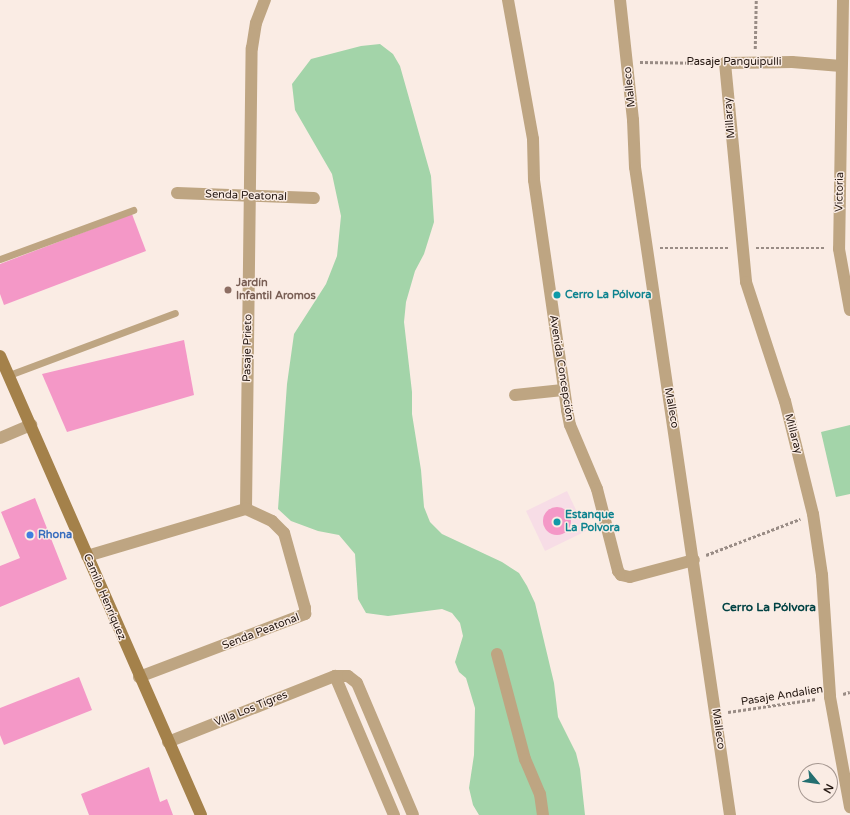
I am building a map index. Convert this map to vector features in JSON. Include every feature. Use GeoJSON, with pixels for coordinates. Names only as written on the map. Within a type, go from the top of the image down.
{"type":"FeatureCollection","features":[{"type":"Feature","properties":{"kind":"main road","name":"Camilo Henríquez"},"geometry":{"type":"LineString","coordinates":[[0,356],[139,677],[201,815]]}},
{"type":"Feature","properties":{"kind":"street","name":"Avenida Concepción"},"geometry":{"type":"LineString","coordinates":[[508,0],[533,139],[535,188],[563,390],[570,425],[591,472],[621,576],[630,577],[694,560]]}},
{"type":"Feature","properties":{"kind":"street","name":"Malleco"},"geometry":{"type":"LineString","coordinates":[[620,0],[627,63],[635,167],[694,560],[730,815]]}},
{"type":"Feature","properties":{"kind":"street","name":"Victoria"},"geometry":{"type":"LineString","coordinates":[[843,0],[841,66],[845,248],[850,310]]}},
{"type":"Feature","properties":{"kind":"street","name":"Pasaje Prieto"},"geometry":{"type":"LineString","coordinates":[[246,509],[252,48],[256,23],[263,2]]}},
{"type":"Feature","properties":{"kind":"street","name":"Pasaje Panguipulli"},"geometry":{"type":"LineString","coordinates":[[725,63],[841,66]]}},
{"type":"Feature","properties":{"kind":"street","name":"Millaray"},"geometry":{"type":"LineString","coordinates":[[725,63],[746,282],[785,401],[813,514],[822,575],[830,697],[850,807]]}},
{"type":"Feature","properties":{"kind":"street","name":"Senda Peatonal"},"geometry":{"type":"LineString","coordinates":[[177,193],[314,198]]}},
{"type":"Feature","properties":{"kind":"street"},"geometry":{"type":"LineString","coordinates":[[515,395],[563,390]]}},
{"type":"Feature","properties":{"kind":"street"},"geometry":{"type":"LineString","coordinates":[[0,438],[31,425]]}},
{"type":"Feature","properties":{"kind":"street"},"geometry":{"type":"LineString","coordinates":[[87,556],[246,509]]}},
{"type":"Feature","properties":{"kind":"street","name":"Senda Peatonal"},"geometry":{"type":"LineString","coordinates":[[139,677],[305,614],[306,608],[284,533],[272,521],[246,509]]}},
{"type":"Feature","properties":{"kind":"street"},"geometry":{"type":"LineString","coordinates":[[497,654],[525,759],[540,794],[543,815]]}},
{"type":"Feature","properties":{"kind":"street"},"geometry":{"type":"LineString","coordinates":[[394,815],[335,676],[348,676],[357,683],[413,815]]}},
{"type":"Feature","properties":{"kind":"street","name":"Villa Los Tigres"},"geometry":{"type":"LineString","coordinates":[[168,742],[335,676]]}},
{"type":"Feature","properties":{"kind":"lane"},"geometry":{"type":"LineString","coordinates":[[0,260],[133,210]]}},
{"type":"Feature","properties":{"kind":"lane"},"geometry":{"type":"LineString","coordinates":[[9,375],[174,313]]}},
{"type":"Feature","properties":{"kind":"path"},"geometry":{"type":"LineString","coordinates":[[754,63],[756,0]]}},
{"type":"Feature","properties":{"kind":"path","name":"Pasaje Panguipulli"},"geometry":{"type":"LineString","coordinates":[[627,63],[725,63]]}},
{"type":"Feature","properties":{"kind":"path"},"geometry":{"type":"LineString","coordinates":[[694,560],[813,514]]}},
{"type":"Feature","properties":{"kind":"path","name":"Pasaje Andalien"},"geometry":{"type":"LineString","coordinates":[[716,714],[830,697],[850,692]]}},
{"type":"Feature","properties":{"kind":"shaded area"},"geometry":{"type":"Polygon","coordinates":[[[567,491],[586,531],[545,551],[526,511],[567,491]]]}},
{"type":"Feature","properties":{"kind":"green space"},"geometry":{"type":"Polygon","coordinates":[[[380,44],[393,54],[400,66],[431,176],[434,222],[424,254],[415,271],[406,302],[404,322],[412,392],[412,414],[421,470],[424,507],[430,522],[442,534],[502,562],[519,573],[527,586],[535,603],[554,683],[558,717],[576,753],[580,769],[585,815],[479,815],[473,805],[469,788],[474,755],[475,708],[466,678],[459,672],[455,662],[463,636],[460,623],[452,613],[442,609],[388,616],[366,613],[358,599],[355,554],[339,535],[318,531],[291,521],[278,509],[287,384],[294,334],[326,284],[337,256],[341,216],[332,174],[295,110],[292,84],[311,59],[361,46],[380,44]]]}},
{"type":"Feature","properties":{"kind":"green space"},"geometry":{"type":"Polygon","coordinates":[[[850,425],[850,494],[836,497],[821,432],[850,425]]]}},
{"type":"Feature","properties":{"kind":"building"},"geometry":{"type":"Polygon","coordinates":[[[132,214],[146,251],[4,305],[0,294],[0,264],[132,214]]]}},
{"type":"Feature","properties":{"kind":"building"},"geometry":{"type":"Polygon","coordinates":[[[184,340],[194,395],[67,432],[42,374],[184,340]]]}},
{"type":"Feature","properties":{"kind":"building","name":"Rhona"},"geometry":{"type":"Polygon","coordinates":[[[35,498],[67,579],[0,607],[0,566],[20,558],[1,512],[35,498]]]}},
{"type":"Feature","properties":{"kind":"building","name":"Estanque La Polvora"},"geometry":{"type":"Polygon","coordinates":[[[557,507],[563,508],[567,511],[570,515],[570,527],[567,531],[563,534],[557,535],[551,534],[547,531],[544,527],[543,521],[544,515],[547,511],[551,508],[557,507]]]}},
{"type":"Feature","properties":{"kind":"building"},"geometry":{"type":"Polygon","coordinates":[[[79,677],[92,710],[4,745],[0,735],[0,708],[79,677]]]}},
{"type":"Feature","properties":{"kind":"building"},"geometry":{"type":"Polygon","coordinates":[[[149,767],[160,802],[167,799],[173,815],[89,815],[81,794],[149,767]]]}},
{"type":"Feature","properties":{"kind":"place","name":"Jardín Infantil Aromos"},"geometry":{"type":"Point","coordinates":[228,290]}},
{"type":"Feature","properties":{"kind":"place","name":"Cerro La Pólvora"},"geometry":{"type":"Point","coordinates":[557,295]}},
{"type":"Feature","properties":{"kind":"place","name":"Estanque La Polvora"},"geometry":{"type":"Point","coordinates":[557,522]}},
{"type":"Feature","properties":{"kind":"place","name":"Rhona"},"geometry":{"type":"Point","coordinates":[30,535]}},
{"type":"Feature","properties":{"kind":"district","name":"Cerro La Pólvora"},"geometry":{"type":"Point","coordinates":[769,608]}}]}
